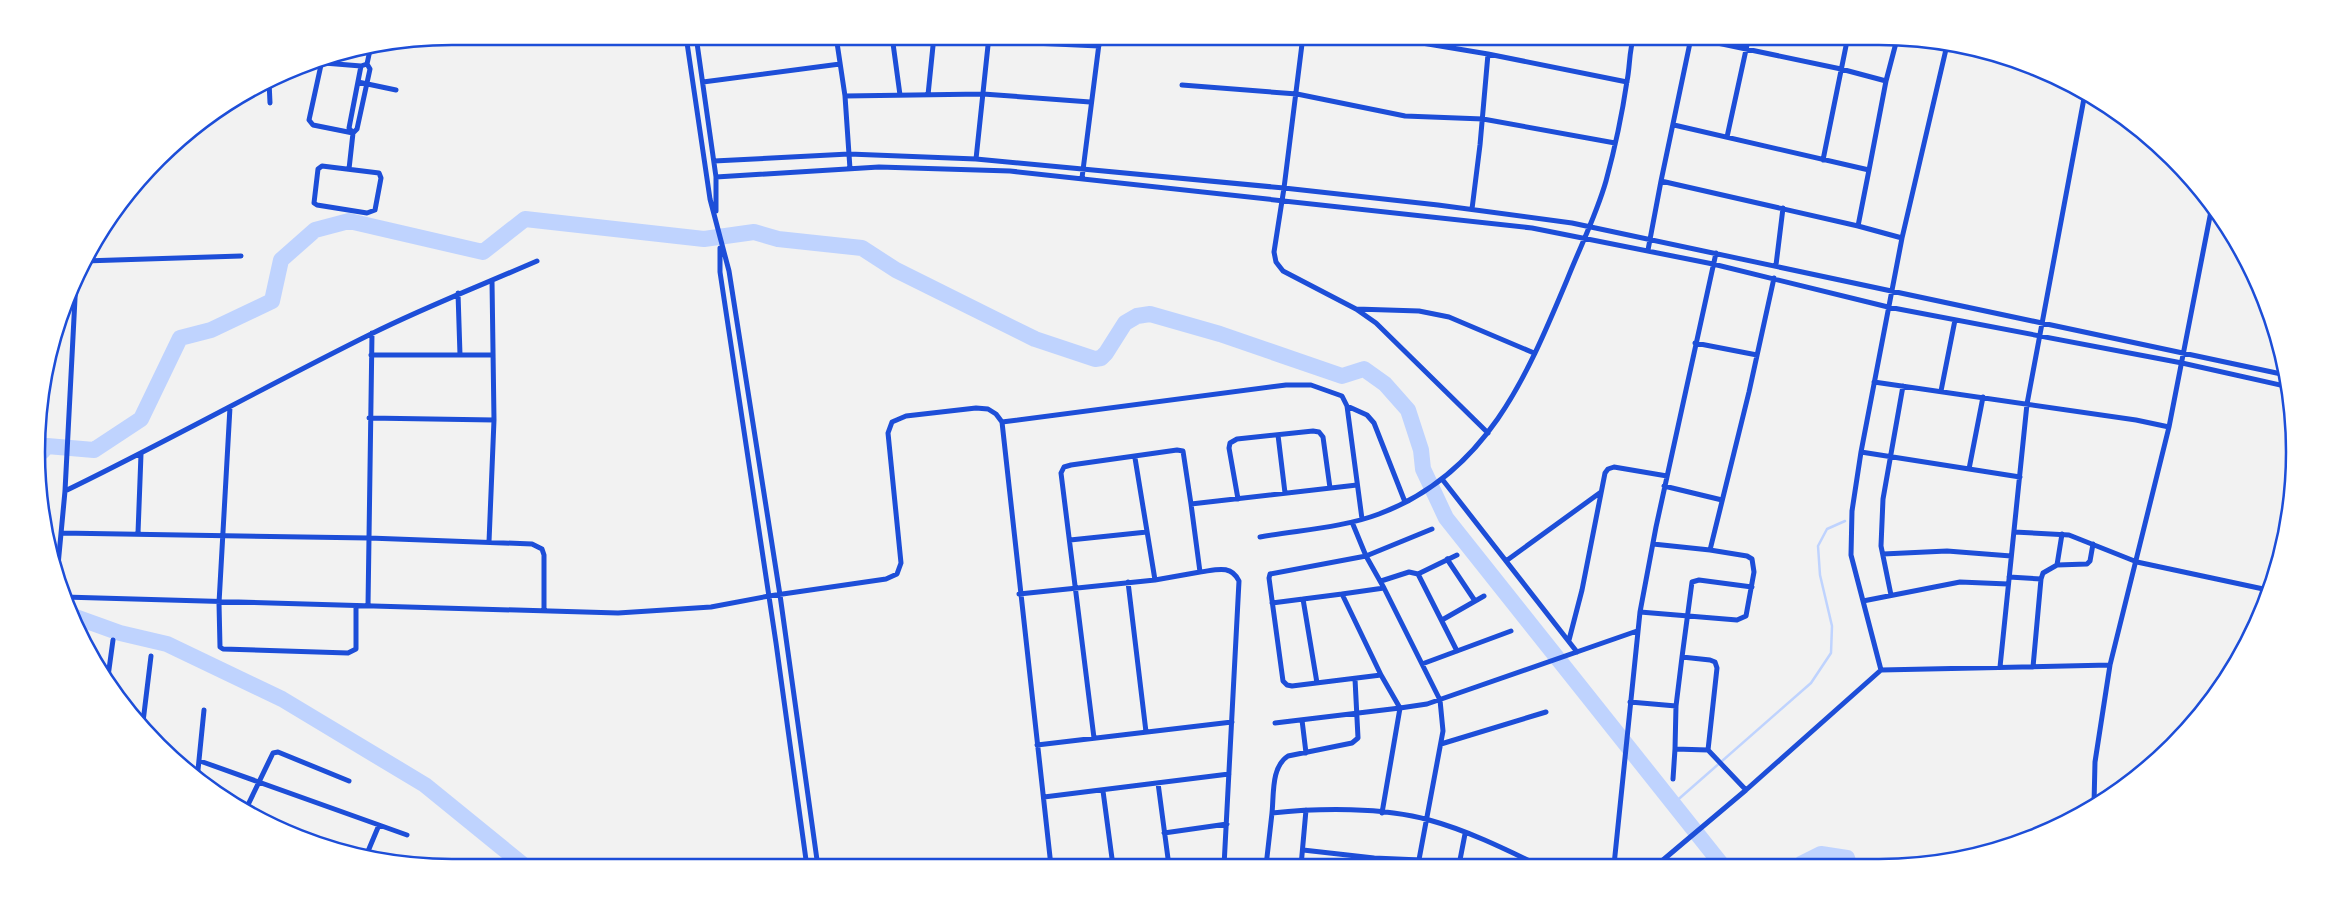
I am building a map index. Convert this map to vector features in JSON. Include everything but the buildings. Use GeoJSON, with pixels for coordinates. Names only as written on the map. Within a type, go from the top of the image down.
{"type":"FeatureCollection","features":[{"type":"Feature","properties":{"kind":"street"},"geometry":{"type":"LineString","coordinates":[[687,45],[707,180],[716,214],[720,242],[720,272],[769,596],[806,859]]}},
{"type":"Feature","properties":{"kind":"street"},"geometry":{"type":"LineString","coordinates":[[697,45],[716,177],[716,214]]}},
{"type":"Feature","properties":{"kind":"street"},"geometry":{"type":"LineString","coordinates":[[837,45],[845,96],[850,169]]}},
{"type":"Feature","properties":{"kind":"street"},"geometry":{"type":"LineString","coordinates":[[893,45],[900,95]]}},
{"type":"Feature","properties":{"kind":"street"},"geometry":{"type":"LineString","coordinates":[[928,95],[933,45]]}},
{"type":"Feature","properties":{"kind":"street"},"geometry":{"type":"LineString","coordinates":[[976,159],[988,45]]}},
{"type":"Feature","properties":{"kind":"street"},"geometry":{"type":"LineString","coordinates":[[1043,45],[1099,46],[1090,102],[1082,178]]}},
{"type":"Feature","properties":{"kind":"street"},"geometry":{"type":"LineString","coordinates":[[1300,45],[1297,94],[1274,252],[1276,262],[1283,271],[1356,309],[1376,323],[1488,433]]}},
{"type":"Feature","properties":{"kind":"street"},"geometry":{"type":"LineString","coordinates":[[1434,45],[1627,82]]}},
{"type":"Feature","properties":{"kind":"street"},"geometry":{"type":"LineString","coordinates":[[1260,537],[1352,522],[1378,514],[1405,502],[1442,479],[1488,433],[1512,400],[1591,226],[1615,143],[1633,45]]}},
{"type":"Feature","properties":{"kind":"street"},"geometry":{"type":"LineString","coordinates":[[1648,250],[1690,45]]}},
{"type":"Feature","properties":{"kind":"street"},"geometry":{"type":"LineString","coordinates":[[1726,45],[1841,69],[1886,81]]}},
{"type":"Feature","properties":{"kind":"street"},"geometry":{"type":"LineString","coordinates":[[1727,137],[1747,45]]}},
{"type":"Feature","properties":{"kind":"street"},"geometry":{"type":"LineString","coordinates":[[1823,160],[1846,45]]}},
{"type":"Feature","properties":{"kind":"street"},"geometry":{"type":"LineString","coordinates":[[1858,226],[1886,81],[1895,46]]}},
{"type":"Feature","properties":{"kind":"street"},"geometry":{"type":"LineString","coordinates":[[1881,670],[1851,555],[1852,511],[1861,452],[1902,238],[1946,51]]}},
{"type":"Feature","properties":{"kind":"street"},"geometry":{"type":"LineString","coordinates":[[349,168],[353,133],[357,129],[370,69],[367,64],[369,54]]}},
{"type":"Feature","properties":{"kind":"street"},"geometry":{"type":"LineString","coordinates":[[1472,209],[1483,119],[1488,54]]}},
{"type":"Feature","properties":{"kind":"street"},"geometry":{"type":"LineString","coordinates":[[332,64],[361,66],[367,64]]}},
{"type":"Feature","properties":{"kind":"street"},"geometry":{"type":"LineString","coordinates":[[703,82],[840,64]]}},
{"type":"Feature","properties":{"kind":"street"},"geometry":{"type":"LineString","coordinates":[[353,133],[349,128],[361,66]]}},
{"type":"Feature","properties":{"kind":"street"},"geometry":{"type":"LineString","coordinates":[[321,67],[309,120],[313,125],[353,133]]}},
{"type":"Feature","properties":{"kind":"street"},"geometry":{"type":"LineString","coordinates":[[358,82],[396,90]]}},
{"type":"Feature","properties":{"kind":"street"},"geometry":{"type":"LineString","coordinates":[[1182,85],[1297,94],[1405,116],[1483,119],[1615,143]]}},
{"type":"Feature","properties":{"kind":"street"},"geometry":{"type":"LineString","coordinates":[[269,89],[270,103]]}},
{"type":"Feature","properties":{"kind":"street"},"geometry":{"type":"LineString","coordinates":[[845,96],[983,94],[1090,102]]}},
{"type":"Feature","properties":{"kind":"street"},"geometry":{"type":"LineString","coordinates":[[2000,667],[2027,404],[2084,101]]}},
{"type":"Feature","properties":{"kind":"street"},"geometry":{"type":"LineString","coordinates":[[1674,125],[1869,170]]}},
{"type":"Feature","properties":{"kind":"street"},"geometry":{"type":"LineString","coordinates":[[714,161],[849,154],[976,159],[1284,188],[1472,209],[1591,226],[1651,238],[2278,373]]}},
{"type":"Feature","properties":{"kind":"street"},"geometry":{"type":"LineString","coordinates":[[320,167],[349,168],[376,172],[380,175],[375,210],[367,213],[314,203],[320,167]]}},
{"type":"Feature","properties":{"kind":"street"},"geometry":{"type":"LineString","coordinates":[[716,177],[879,167],[1010,171],[1281,199],[1532,228],[1712,264],[1888,307],[2182,364],[2280,385]]}},
{"type":"Feature","properties":{"kind":"street"},"geometry":{"type":"LineString","coordinates":[[1662,181],[1783,208],[1902,238]]}},
{"type":"Feature","properties":{"kind":"street"},"geometry":{"type":"LineString","coordinates":[[1776,265],[1783,208]]}},
{"type":"Feature","properties":{"kind":"street"},"geometry":{"type":"LineString","coordinates":[[2094,796],[2096,762],[2110,665],[2169,427],[2210,216]]}},
{"type":"Feature","properties":{"kind":"street"},"geometry":{"type":"LineString","coordinates":[[720,242],[729,271],[780,595],[817,859]]}},
{"type":"Feature","properties":{"kind":"street"},"geometry":{"type":"LineString","coordinates":[[1615,859],[1640,612],[1664,486],[1716,252]]}},
{"type":"Feature","properties":{"kind":"street"},"geometry":{"type":"LineString","coordinates":[[93,261],[241,256]]}},
{"type":"Feature","properties":{"kind":"street"},"geometry":{"type":"LineString","coordinates":[[64,490],[141,454],[372,333],[458,293],[492,281],[537,261]]}},
{"type":"Feature","properties":{"kind":"street"},"geometry":{"type":"LineString","coordinates":[[1710,550],[1774,278]]}},
{"type":"Feature","properties":{"kind":"street"},"geometry":{"type":"LineString","coordinates":[[488,542],[494,420],[492,281]]}},
{"type":"Feature","properties":{"kind":"street"},"geometry":{"type":"LineString","coordinates":[[458,293],[460,355]]}},
{"type":"Feature","properties":{"kind":"street"},"geometry":{"type":"LineString","coordinates":[[59,556],[75,299]]}},
{"type":"Feature","properties":{"kind":"street"},"geometry":{"type":"LineString","coordinates":[[1356,309],[1419,311],[1449,316],[1534,354]]}},
{"type":"Feature","properties":{"kind":"street"},"geometry":{"type":"LineString","coordinates":[[1941,391],[1955,320]]}},
{"type":"Feature","properties":{"kind":"street"},"geometry":{"type":"LineString","coordinates":[[368,606],[369,418],[372,333]]}},
{"type":"Feature","properties":{"kind":"street"},"geometry":{"type":"LineString","coordinates":[[1695,343],[1757,355]]}},
{"type":"Feature","properties":{"kind":"street"},"geometry":{"type":"LineString","coordinates":[[371,355],[493,355]]}},
{"type":"Feature","properties":{"kind":"street"},"geometry":{"type":"LineString","coordinates":[[1874,382],[1983,397],[2169,427]]}},
{"type":"Feature","properties":{"kind":"street"},"geometry":{"type":"LineString","coordinates":[[1002,422],[1286,385],[1311,385],[1342,396],[1347,406],[1362,519]]}},
{"type":"Feature","properties":{"kind":"street"},"geometry":{"type":"LineString","coordinates":[[1891,595],[1883,554],[1883,498],[1903,386]]}},
{"type":"Feature","properties":{"kind":"street"},"geometry":{"type":"LineString","coordinates":[[1969,469],[1983,397]]}},
{"type":"Feature","properties":{"kind":"street"},"geometry":{"type":"LineString","coordinates":[[1347,406],[1367,416],[1374,423],[1405,502]]}},
{"type":"Feature","properties":{"kind":"street"},"geometry":{"type":"LineString","coordinates":[[230,407],[222,536],[219,643],[223,649],[348,653],[356,649],[356,606]]}},
{"type":"Feature","properties":{"kind":"street"},"geometry":{"type":"LineString","coordinates":[[72,598],[618,613],[711,607],[769,596],[886,579],[897,574],[901,563],[888,433],[892,422],[906,416],[976,408],[988,409],[996,414],[1002,422],[1019,594],[1050,859]]}},
{"type":"Feature","properties":{"kind":"street"},"geometry":{"type":"LineString","coordinates":[[369,418],[494,420]]}},
{"type":"Feature","properties":{"kind":"street"},"geometry":{"type":"LineString","coordinates":[[1238,498],[1229,448],[1230,443],[1236,440],[1313,431],[1319,432],[1323,437],[1330,488]]}},
{"type":"Feature","properties":{"kind":"street"},"geometry":{"type":"LineString","coordinates":[[1278,435],[1285,493]]}},
{"type":"Feature","properties":{"kind":"street"},"geometry":{"type":"LineString","coordinates":[[1094,738],[1061,473],[1064,467],[1135,458],[1176,450],[1183,451],[1192,504],[1200,572]]}},
{"type":"Feature","properties":{"kind":"street"},"geometry":{"type":"LineString","coordinates":[[1861,452],[2020,477]]}},
{"type":"Feature","properties":{"kind":"street"},"geometry":{"type":"LineString","coordinates":[[138,533],[141,454]]}},
{"type":"Feature","properties":{"kind":"street"},"geometry":{"type":"LineString","coordinates":[[1135,458],[1155,580]]}},
{"type":"Feature","properties":{"kind":"street"},"geometry":{"type":"LineString","coordinates":[[1568,640],[1582,590],[1601,492],[1608,469],[1614,467],[1667,476]]}},
{"type":"Feature","properties":{"kind":"street"},"geometry":{"type":"LineString","coordinates":[[1442,479],[1577,652]]}},
{"type":"Feature","properties":{"kind":"street"},"geometry":{"type":"LineString","coordinates":[[1192,504],[1357,485]]}},
{"type":"Feature","properties":{"kind":"street"},"geometry":{"type":"LineString","coordinates":[[1664,486],[1722,500]]}},
{"type":"Feature","properties":{"kind":"street"},"geometry":{"type":"LineString","coordinates":[[1506,560],[1601,492]]}},
{"type":"Feature","properties":{"kind":"street"},"geometry":{"type":"LineString","coordinates":[[1352,522],[1366,556],[1381,581],[1440,700],[1443,731],[1420,859]]}},
{"type":"Feature","properties":{"kind":"street"},"geometry":{"type":"LineString","coordinates":[[1381,676],[1292,686],[1287,684],[1283,680],[1272,603],[1270,574],[1366,556],[1432,529]]}},
{"type":"Feature","properties":{"kind":"street"},"geometry":{"type":"LineString","coordinates":[[1070,540],[1147,532]]}},
{"type":"Feature","properties":{"kind":"street"},"geometry":{"type":"LineString","coordinates":[[2014,532],[2062,534],[2137,562],[2262,589]]}},
{"type":"Feature","properties":{"kind":"street"},"geometry":{"type":"LineString","coordinates":[[61,533],[369,538],[532,544],[542,549],[544,554],[544,611]]}},
{"type":"Feature","properties":{"kind":"street"},"geometry":{"type":"LineString","coordinates":[[2057,565],[2062,534]]}},
{"type":"Feature","properties":{"kind":"street"},"geometry":{"type":"LineString","coordinates":[[1640,612],[1742,618],[1748,612],[1754,564],[1752,559],[1747,556],[1710,550],[1652,544]]}},
{"type":"Feature","properties":{"kind":"street"},"geometry":{"type":"LineString","coordinates":[[2033,667],[2043,573],[2057,565],[2087,564],[2090,561],[2093,544]]}},
{"type":"Feature","properties":{"kind":"street"},"geometry":{"type":"LineString","coordinates":[[1883,554],[1947,552],[2012,556]]}},
{"type":"Feature","properties":{"kind":"street"},"geometry":{"type":"LineString","coordinates":[[1381,581],[1409,572],[1418,574],[1457,554]]}},
{"type":"Feature","properties":{"kind":"street"},"geometry":{"type":"LineString","coordinates":[[1447,560],[1475,601]]}},
{"type":"Feature","properties":{"kind":"street"},"geometry":{"type":"LineString","coordinates":[[1019,594],[1155,580],[1200,572],[1229,569],[1234,571],[1239,581],[1224,859]]}},
{"type":"Feature","properties":{"kind":"street"},"geometry":{"type":"LineString","coordinates":[[1418,574],[1457,651]]}},
{"type":"Feature","properties":{"kind":"street"},"geometry":{"type":"LineString","coordinates":[[2009,577],[2041,579]]}},
{"type":"Feature","properties":{"kind":"street"},"geometry":{"type":"LineString","coordinates":[[1673,779],[1676,706],[1690,586],[1694,580],[1752,587]]}},
{"type":"Feature","properties":{"kind":"street"},"geometry":{"type":"LineString","coordinates":[[1128,582],[1146,732]]}},
{"type":"Feature","properties":{"kind":"street"},"geometry":{"type":"LineString","coordinates":[[1863,601],[1960,582],[2008,584]]}},
{"type":"Feature","properties":{"kind":"street"},"geometry":{"type":"LineString","coordinates":[[1272,603],[1384,588]]}},
{"type":"Feature","properties":{"kind":"street"},"geometry":{"type":"LineString","coordinates":[[1342,594],[1381,676],[1400,708],[1382,812]]}},
{"type":"Feature","properties":{"kind":"street"},"geometry":{"type":"LineString","coordinates":[[1442,620],[1484,596]]}},
{"type":"Feature","properties":{"kind":"street"},"geometry":{"type":"LineString","coordinates":[[1303,599],[1317,683]]}},
{"type":"Feature","properties":{"kind":"street"},"geometry":{"type":"LineString","coordinates":[[1422,664],[1510,631]]}},
{"type":"Feature","properties":{"kind":"street"},"geometry":{"type":"LineString","coordinates":[[1275,723],[1400,708],[1440,700],[1637,631]]}},
{"type":"Feature","properties":{"kind":"street"},"geometry":{"type":"LineString","coordinates":[[109,670],[113,640]]}},
{"type":"Feature","properties":{"kind":"street"},"geometry":{"type":"LineString","coordinates":[[144,717],[152,656]]}},
{"type":"Feature","properties":{"kind":"street"},"geometry":{"type":"LineString","coordinates":[[1682,657],[1715,662],[1717,668],[1708,750],[1746,790]]}},
{"type":"Feature","properties":{"kind":"street"},"geometry":{"type":"LineString","coordinates":[[1664,859],[1746,790],[1881,670],[2110,665]]}},
{"type":"Feature","properties":{"kind":"street"},"geometry":{"type":"LineString","coordinates":[[1267,859],[1277,768],[1280,761],[1288,756],[1352,744],[1358,738],[1355,679]]}},
{"type":"Feature","properties":{"kind":"street"},"geometry":{"type":"LineString","coordinates":[[1630,702],[1676,706]]}},
{"type":"Feature","properties":{"kind":"street"},"geometry":{"type":"LineString","coordinates":[[199,770],[204,710]]}},
{"type":"Feature","properties":{"kind":"street"},"geometry":{"type":"LineString","coordinates":[[1441,744],[1546,712]]}},
{"type":"Feature","properties":{"kind":"street"},"geometry":{"type":"LineString","coordinates":[[1302,720],[1306,752]]}},
{"type":"Feature","properties":{"kind":"street"},"geometry":{"type":"LineString","coordinates":[[1037,746],[1232,722]]}},
{"type":"Feature","properties":{"kind":"street"},"geometry":{"type":"LineString","coordinates":[[1675,749],[1708,750]]}},
{"type":"Feature","properties":{"kind":"street"},"geometry":{"type":"LineString","coordinates":[[248,804],[270,756],[278,752],[349,781]]}},
{"type":"Feature","properties":{"kind":"street"},"geometry":{"type":"LineString","coordinates":[[200,761],[257,783],[407,835]]}},
{"type":"Feature","properties":{"kind":"street"},"geometry":{"type":"LineString","coordinates":[[1044,797],[1229,774]]}},
{"type":"Feature","properties":{"kind":"street"},"geometry":{"type":"LineString","coordinates":[[1158,783],[1167,859]]}},
{"type":"Feature","properties":{"kind":"street"},"geometry":{"type":"LineString","coordinates":[[1103,791],[1112,859]]}},
{"type":"Feature","properties":{"kind":"street"},"geometry":{"type":"LineString","coordinates":[[1302,859],[1306,810]]}},
{"type":"Feature","properties":{"kind":"street"},"geometry":{"type":"LineString","coordinates":[[1272,813],[1306,810],[1382,812],[1428,820],[1505,849],[1526,859]]}},
{"type":"Feature","properties":{"kind":"street"},"geometry":{"type":"LineString","coordinates":[[1164,833],[1227,824]]}},
{"type":"Feature","properties":{"kind":"street"},"geometry":{"type":"LineString","coordinates":[[368,850],[378,825]]}},
{"type":"Feature","properties":{"kind":"street"},"geometry":{"type":"LineString","coordinates":[[1460,859],[1466,834]]}},
{"type":"Feature","properties":{"kind":"street"},"geometry":{"type":"LineString","coordinates":[[1303,850],[1383,859]]}},
{"type":"Feature","properties":{"kind":"waterway"},"geometry":{"type":"LineString","coordinates":[[45,448],[47,446],[94,450],[141,419],[180,338],[211,330],[272,301],[281,260],[315,230],[349,221],[483,252],[525,219],[704,239],[754,232],[778,239],[862,248],[896,270],[1035,339],[1095,359],[1101,358],[1106,353],[1125,323],[1137,316],[1150,314],[1220,334],[1342,376],[1364,369],[1385,384],[1408,410],[1421,450],[1423,469],[1446,518],[1717,859]]}},
{"type":"Feature","properties":{"kind":"waterway"},"geometry":{"type":"LineString","coordinates":[[1673,804],[1811,683],[1831,653],[1832,626],[1820,575],[1818,546],[1827,529],[1845,521]]}},
{"type":"Feature","properties":{"kind":"waterway"},"geometry":{"type":"LineString","coordinates":[[81,619],[120,633],[167,644],[282,699],[425,785],[516,859]]}},
{"type":"Feature","properties":{"kind":"waterway"},"geometry":{"type":"LineString","coordinates":[[1811,859],[1821,854],[1847,859]]}}]}
